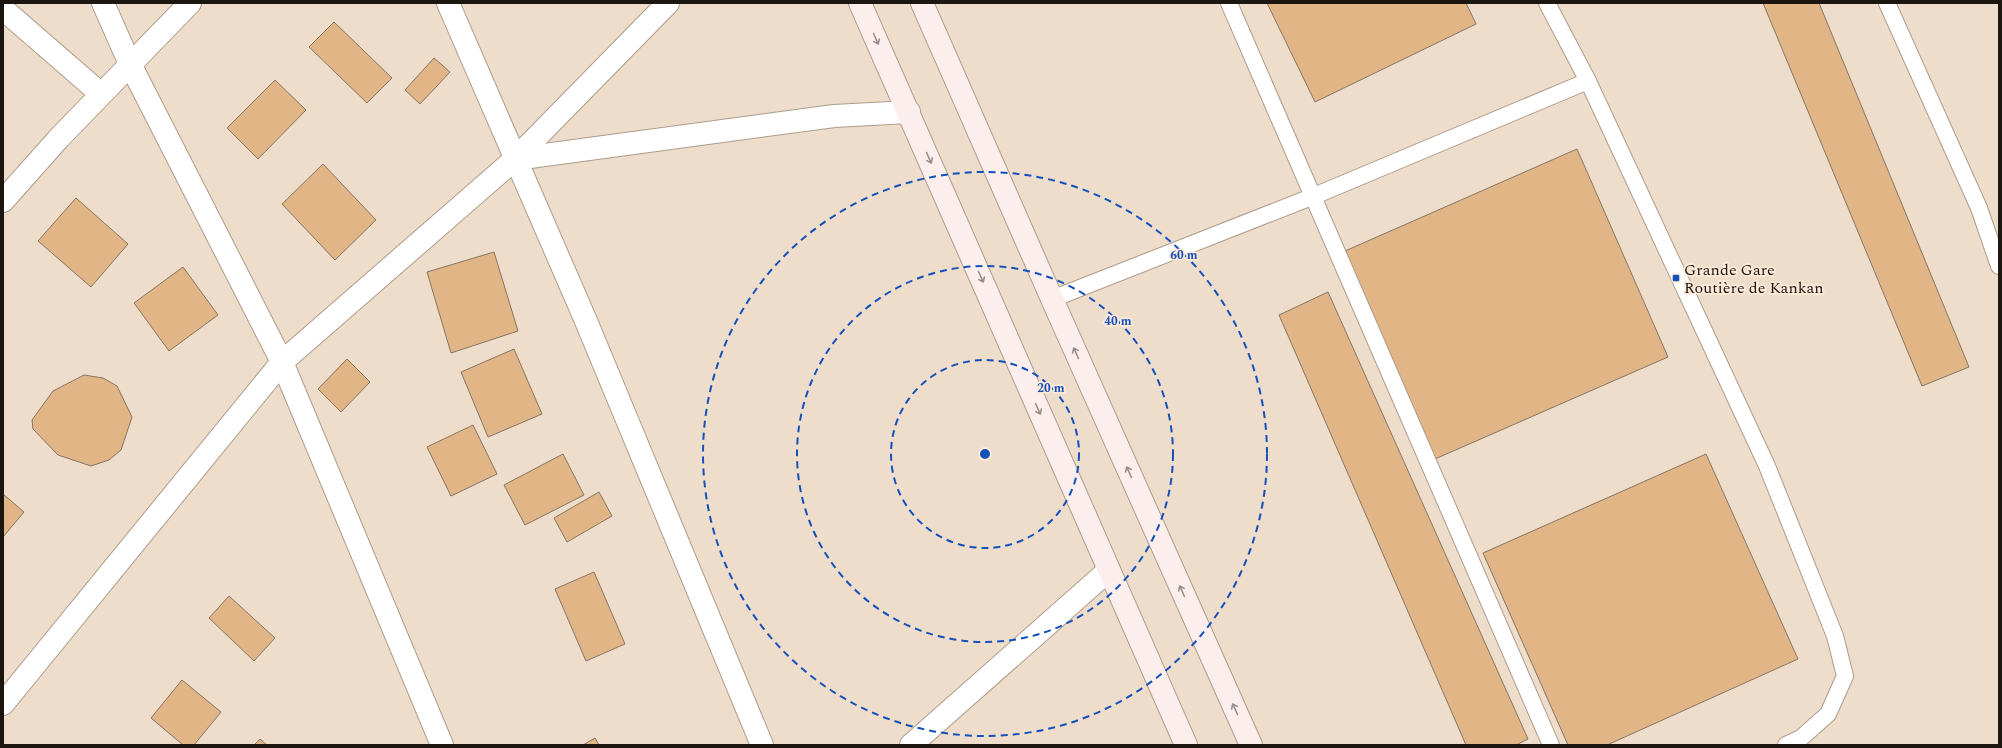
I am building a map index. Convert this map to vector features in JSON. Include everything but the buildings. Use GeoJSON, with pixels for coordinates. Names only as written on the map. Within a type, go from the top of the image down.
{"type":"FeatureCollection","features":[{"type":"Feature","properties":{"kind":"main road"},"geometry":{"type":"LineString","coordinates":[[860,3],[1186,745]]}},
{"type":"Feature","properties":{"kind":"main road"},"geometry":{"type":"LineString","coordinates":[[922,3],[1251,745]]}},
{"type":"Feature","properties":{"kind":"street"},"geometry":{"type":"LineString","coordinates":[[103,3],[130,64],[282,362],[442,745]]}},
{"type":"Feature","properties":{"kind":"street"},"geometry":{"type":"LineString","coordinates":[[3,201],[101,94],[190,3]]}},
{"type":"Feature","properties":{"kind":"street"},"geometry":{"type":"LineString","coordinates":[[448,3],[589,329],[762,745]]}},
{"type":"Feature","properties":{"kind":"street"},"geometry":{"type":"LineString","coordinates":[[3,704],[282,362],[515,159],[668,3]]}},
{"type":"Feature","properties":{"kind":"street"},"geometry":{"type":"LineString","coordinates":[[3,9],[101,94]]}},
{"type":"Feature","properties":{"kind":"street"},"geometry":{"type":"LineString","coordinates":[[515,159],[834,116],[909,112]]}},
{"type":"Feature","properties":{"kind":"street"},"geometry":{"type":"LineString","coordinates":[[911,745],[1109,570]]}},
{"type":"Feature","properties":{"kind":"lane"},"geometry":{"type":"LineString","coordinates":[[1229,3],[1551,745]]}},
{"type":"Feature","properties":{"kind":"lane"},"geometry":{"type":"LineString","coordinates":[[1547,3],[1588,81],[1767,466],[1835,636],[1845,676],[1828,714],[1801,738],[1786,745]]}},
{"type":"Feature","properties":{"kind":"lane"},"geometry":{"type":"LineString","coordinates":[[1887,3],[1979,208],[1999,266]]}},
{"type":"Feature","properties":{"kind":"lane"},"geometry":{"type":"LineString","coordinates":[[1052,299],[1314,196],[1588,81]]}},
{"type":"Feature","properties":{"kind":"place","name":"Grande Gare Routière de Kankan"},"geometry":{"type":"Point","coordinates":[1676,278]}}]}
